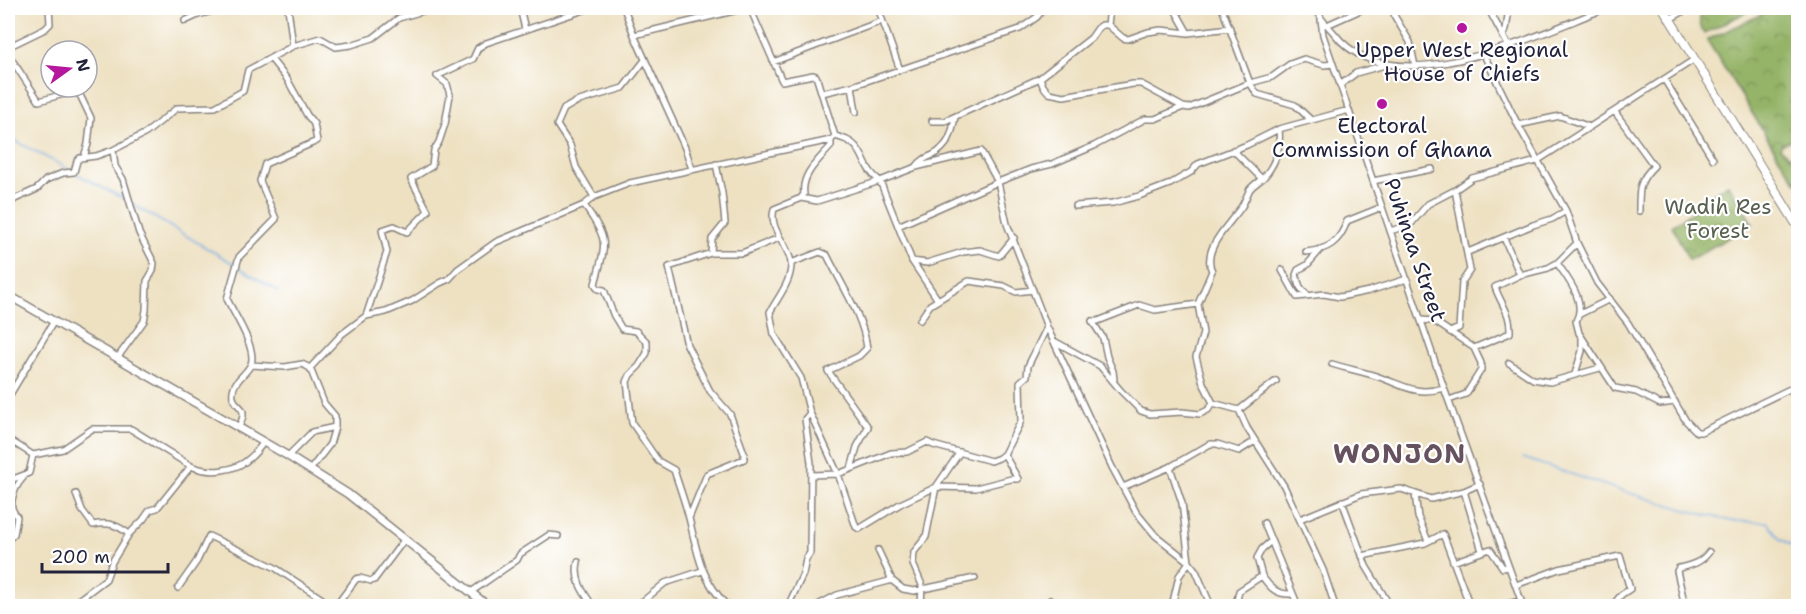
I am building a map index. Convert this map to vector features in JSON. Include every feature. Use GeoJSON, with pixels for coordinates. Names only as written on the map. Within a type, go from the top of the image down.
{"type":"FeatureCollection","features":[{"type":"Feature","properties":{"kind":"main road"},"geometry":{"type":"LineString","coordinates":[[1663,8],[1798,227]]}},
{"type":"Feature","properties":{"kind":"street"},"geometry":{"type":"LineString","coordinates":[[8,47],[45,29],[50,24],[49,8]]}},
{"type":"Feature","properties":{"kind":"street"},"geometry":{"type":"LineString","coordinates":[[185,21],[225,8]]}},
{"type":"Feature","properties":{"kind":"street"},"geometry":{"type":"LineString","coordinates":[[288,8],[293,46]]}},
{"type":"Feature","properties":{"kind":"street"},"geometry":{"type":"LineString","coordinates":[[8,205],[15,199],[37,189],[46,180],[63,173],[74,172],[77,161],[84,157],[96,156],[113,150],[146,133],[177,108],[215,107],[243,90],[248,70],[293,46],[320,38],[336,46],[351,45],[377,36],[399,18],[433,8]]}},
{"type":"Feature","properties":{"kind":"street"},"geometry":{"type":"LineString","coordinates":[[520,8],[525,29]]}},
{"type":"Feature","properties":{"kind":"street"},"geometry":{"type":"LineString","coordinates":[[366,316],[387,252],[382,230],[394,226],[407,232],[428,211],[411,179],[432,166],[434,150],[445,123],[450,95],[447,84],[437,76],[473,59],[478,48],[486,43],[590,8]]}},
{"type":"Feature","properties":{"kind":"street"},"geometry":{"type":"LineString","coordinates":[[624,8],[692,169]]}},
{"type":"Feature","properties":{"kind":"street"},"geometry":{"type":"LineString","coordinates":[[707,8],[713,16]]}},
{"type":"Feature","properties":{"kind":"street"},"geometry":{"type":"LineString","coordinates":[[634,35],[748,8],[782,81],[813,75],[816,76],[822,93],[833,138],[831,146],[807,174],[803,186],[804,194],[801,198]]}},
{"type":"Feature","properties":{"kind":"street"},"geometry":{"type":"LineString","coordinates":[[878,8],[900,70]]}},
{"type":"Feature","properties":{"kind":"street"},"geometry":{"type":"LineString","coordinates":[[822,93],[852,86],[1020,28],[1037,17],[1044,8]]}},
{"type":"Feature","properties":{"kind":"street"},"geometry":{"type":"LineString","coordinates":[[1108,25],[1110,8]]}},
{"type":"Feature","properties":{"kind":"street"},"geometry":{"type":"LineString","coordinates":[[1174,8],[1188,33]]}},
{"type":"Feature","properties":{"kind":"street"},"geometry":{"type":"LineString","coordinates":[[1222,8],[1250,83],[1257,94],[1295,105],[1311,120]]}},
{"type":"Feature","properties":{"kind":"street","name":"Puhinaa Street"},"geometry":{"type":"LineString","coordinates":[[1317,8],[1323,35],[1444,388],[1522,604]]}},
{"type":"Feature","properties":{"kind":"street"},"geometry":{"type":"LineString","coordinates":[[1327,25],[1365,8]]}},
{"type":"Feature","properties":{"kind":"street"},"geometry":{"type":"LineString","coordinates":[[1392,8],[1410,42],[1415,66]]}},
{"type":"Feature","properties":{"kind":"street"},"geometry":{"type":"LineString","coordinates":[[1488,8],[1509,47]]}},
{"type":"Feature","properties":{"kind":"street"},"geometry":{"type":"LineString","coordinates":[[1503,37],[1509,8]]}},
{"type":"Feature","properties":{"kind":"street"},"geometry":{"type":"LineString","coordinates":[[1321,20],[1340,42],[1358,55],[1387,64],[1415,66],[1484,55],[1607,8]]}},
{"type":"Feature","properties":{"kind":"street"},"geometry":{"type":"LineString","coordinates":[[1670,19],[1689,8]]}},
{"type":"Feature","properties":{"kind":"street"},"geometry":{"type":"LineString","coordinates":[[773,62],[882,21]]}},
{"type":"Feature","properties":{"kind":"street"},"geometry":{"type":"LineString","coordinates":[[932,121],[945,121],[956,117],[1040,78],[1091,38],[1102,25],[1108,25],[1123,38],[1128,39],[1161,30],[1188,33],[1230,28]]}},
{"type":"Feature","properties":{"kind":"street"},"geometry":{"type":"LineString","coordinates":[[8,54],[39,101],[71,92],[80,95],[91,118],[84,157]]}},
{"type":"Feature","properties":{"kind":"street"},"geometry":{"type":"LineString","coordinates":[[1484,55],[1537,161],[1566,210],[1577,243],[1597,283],[1638,338],[1686,421],[1697,432],[1701,432],[1798,385]]}},
{"type":"Feature","properties":{"kind":"street"},"geometry":{"type":"LineString","coordinates":[[238,428],[244,418],[243,411],[234,400],[232,391],[251,365],[251,352],[241,325],[227,299],[239,257],[276,219],[260,181],[265,164],[317,141],[314,124],[271,58]]}},
{"type":"Feature","properties":{"kind":"street"},"geometry":{"type":"LineString","coordinates":[[1040,78],[1049,93],[1064,96],[1141,84],[1189,108],[1250,83],[1272,77],[1290,64],[1304,59],[1324,65],[1333,64]]}},
{"type":"Feature","properties":{"kind":"street"},"geometry":{"type":"LineString","coordinates":[[1390,231],[1410,225],[1428,204],[1472,178],[1537,161],[1695,59]]}},
{"type":"Feature","properties":{"kind":"street"},"geometry":{"type":"LineString","coordinates":[[594,197],[576,167],[570,145],[557,125],[564,109],[576,102],[623,88],[645,60]]}},
{"type":"Feature","properties":{"kind":"street"},"geometry":{"type":"LineString","coordinates":[[1340,85],[1356,73],[1387,64]]}},
{"type":"Feature","properties":{"kind":"street"},"geometry":{"type":"LineString","coordinates":[[1664,79],[1713,159]]}},
{"type":"Feature","properties":{"kind":"street"},"geometry":{"type":"LineString","coordinates":[[852,86],[856,112]]}},
{"type":"Feature","properties":{"kind":"street"},"geometry":{"type":"LineString","coordinates":[[898,226],[998,182],[1031,169],[1052,164],[1094,146],[1145,119],[1155,119],[1183,107]]}},
{"type":"Feature","properties":{"kind":"street"},"geometry":{"type":"LineString","coordinates":[[1075,206],[1113,202],[1139,196],[1170,184],[1191,172],[1197,164],[1279,129],[1349,110]]}},
{"type":"Feature","properties":{"kind":"street"},"geometry":{"type":"LineString","coordinates":[[1615,112],[1654,166],[1640,184],[1639,211]]}},
{"type":"Feature","properties":{"kind":"street"},"geometry":{"type":"LineString","coordinates":[[1518,125],[1560,116],[1590,127]]}},
{"type":"Feature","properties":{"kind":"street"},"geometry":{"type":"LineString","coordinates":[[916,167],[921,161],[946,146],[956,117]]}},
{"type":"Feature","properties":{"kind":"street"},"geometry":{"type":"LineString","coordinates":[[1279,129],[1281,143],[1272,168],[1251,188],[1243,205],[1209,255],[1212,271],[1198,304],[1203,333],[1196,357],[1203,383],[1213,403],[1239,410],[1255,441],[1284,486],[1323,570],[1335,606]]}},
{"type":"Feature","properties":{"kind":"street"},"geometry":{"type":"LineString","coordinates":[[310,368],[342,334],[366,316],[386,312],[412,301],[448,279],[458,269],[496,242],[584,205],[594,197],[630,183],[833,138],[847,139],[856,144],[872,175],[880,181],[912,261],[938,300]]}},
{"type":"Feature","properties":{"kind":"street"},"geometry":{"type":"LineString","coordinates":[[113,150],[115,166],[123,179],[139,233],[154,263],[153,271],[147,281],[144,321],[118,357]]}},
{"type":"Feature","properties":{"kind":"street"},"geometry":{"type":"LineString","coordinates":[[1233,150],[1262,179]]}},
{"type":"Feature","properties":{"kind":"street"},"geometry":{"type":"LineString","coordinates":[[1004,454],[1018,480],[1011,479],[976,488],[936,487],[900,504],[859,529],[856,527],[838,474],[810,413],[801,378],[774,334],[770,312],[787,284],[791,262],[772,217],[774,209],[801,198],[817,201],[916,167],[981,151],[998,182],[1007,224],[1047,327],[1107,457],[1136,512],[1155,535],[1189,562],[1196,571],[1211,606]]}},
{"type":"Feature","properties":{"kind":"street"},"geometry":{"type":"LineString","coordinates":[[711,253],[712,239],[725,223],[716,164]]}},
{"type":"Feature","properties":{"kind":"street"},"geometry":{"type":"LineString","coordinates":[[1374,181],[1432,169]]}},
{"type":"Feature","properties":{"kind":"street"},"geometry":{"type":"LineString","coordinates":[[1450,332],[1459,328],[1462,282],[1470,270],[1455,190]]}},
{"type":"Feature","properties":{"kind":"street"},"geometry":{"type":"LineString","coordinates":[[584,205],[604,238],[605,245],[595,284],[598,289],[604,290],[622,328],[636,331],[647,342],[647,353],[627,382],[632,423],[658,461],[674,470],[702,571],[726,606]]}},
{"type":"Feature","properties":{"kind":"street"},"geometry":{"type":"LineString","coordinates":[[1306,252],[1337,242],[1347,221],[1382,207]]}},
{"type":"Feature","properties":{"kind":"street"},"geometry":{"type":"LineString","coordinates":[[1468,252],[1552,219],[1566,210]]}},
{"type":"Feature","properties":{"kind":"street"},"geometry":{"type":"LineString","coordinates":[[689,518],[707,474],[744,459],[744,453],[730,414],[710,391],[687,345],[669,267],[711,253],[742,253],[779,238]]}},
{"type":"Feature","properties":{"kind":"street"},"geometry":{"type":"LineString","coordinates":[[912,261],[927,263],[963,252],[980,250],[999,255],[1014,238]]}},
{"type":"Feature","properties":{"kind":"street"},"geometry":{"type":"LineString","coordinates":[[1504,238],[1520,275]]}},
{"type":"Feature","properties":{"kind":"street"},"geometry":{"type":"LineString","coordinates":[[1474,348],[1510,333],[1511,322],[1495,287],[1520,275],[1548,268],[1557,263],[1577,243]]}},
{"type":"Feature","properties":{"kind":"street"},"geometry":{"type":"LineString","coordinates":[[1307,295],[1300,287],[1296,275],[1298,270],[1313,259],[1320,249]]}},
{"type":"Feature","properties":{"kind":"street"},"geometry":{"type":"LineString","coordinates":[[791,262],[820,252],[827,255],[865,338],[867,348],[859,356],[828,371],[868,427],[856,447],[851,469]]}},
{"type":"Feature","properties":{"kind":"street"},"geometry":{"type":"LineString","coordinates":[[1557,263],[1580,303],[1580,314],[1576,321],[1579,333],[1612,384],[1618,390],[1636,392],[1660,404],[1675,402]]}},
{"type":"Feature","properties":{"kind":"street"},"geometry":{"type":"LineString","coordinates":[[1282,270],[1297,297],[1324,294],[1340,297],[1407,279]]}},
{"type":"Feature","properties":{"kind":"street"},"geometry":{"type":"LineString","coordinates":[[920,320],[930,305],[969,281],[1004,286],[1016,292],[1033,290]]}},
{"type":"Feature","properties":{"kind":"street"},"geometry":{"type":"LineString","coordinates":[[8,295],[288,456],[348,494],[488,606]]}},
{"type":"Feature","properties":{"kind":"street"},"geometry":{"type":"LineString","coordinates":[[1580,314],[1610,299]]}},
{"type":"Feature","properties":{"kind":"street"},"geometry":{"type":"LineString","coordinates":[[1114,381],[1103,338],[1092,321],[1098,321],[1139,305],[1155,310],[1198,304]]}},
{"type":"Feature","properties":{"kind":"street"},"geometry":{"type":"LineString","coordinates":[[1421,320],[1434,321],[1474,348],[1481,363],[1481,370],[1466,394],[1449,400]]}},
{"type":"Feature","properties":{"kind":"street"},"geometry":{"type":"LineString","coordinates":[[8,398],[54,321]]}},
{"type":"Feature","properties":{"kind":"street"},"geometry":{"type":"LineString","coordinates":[[811,475],[838,474],[891,453],[908,452],[927,442],[991,461],[999,458],[1004,454],[1021,421],[1020,382],[1027,376],[1028,366],[1047,327]]}},
{"type":"Feature","properties":{"kind":"street"},"geometry":{"type":"LineString","coordinates":[[1575,375],[1582,351],[1582,337]]}},
{"type":"Feature","properties":{"kind":"street"},"geometry":{"type":"LineString","coordinates":[[1054,341],[1100,366],[1141,411],[1150,414],[1182,412],[1200,414],[1208,410],[1213,403]]}},
{"type":"Feature","properties":{"kind":"street"},"geometry":{"type":"LineString","coordinates":[[1509,363],[1537,380],[1550,382],[1600,368]]}},
{"type":"Feature","properties":{"kind":"street"},"geometry":{"type":"LineString","coordinates":[[251,365],[285,368],[302,364],[310,368],[324,403],[335,416],[335,427],[330,444],[310,470]]}},
{"type":"Feature","properties":{"kind":"street"},"geometry":{"type":"LineString","coordinates":[[1332,364],[1381,377],[1416,391],[1431,392],[1444,388]]}},
{"type":"Feature","properties":{"kind":"street"},"geometry":{"type":"LineString","coordinates":[[1239,410],[1276,381]]}},
{"type":"Feature","properties":{"kind":"street"},"geometry":{"type":"LineString","coordinates":[[788,606],[810,553],[811,475],[805,419],[810,413]]}},
{"type":"Feature","properties":{"kind":"street"},"geometry":{"type":"LineString","coordinates":[[288,456],[312,432],[335,427]]}},
{"type":"Feature","properties":{"kind":"street"},"geometry":{"type":"LineString","coordinates":[[8,439],[33,455],[63,449],[92,429],[131,429],[201,470],[226,470],[238,466],[251,458],[264,442]]}},
{"type":"Feature","properties":{"kind":"street"},"geometry":{"type":"LineString","coordinates":[[1123,487],[1170,466],[1210,444],[1239,451],[1255,441]]}},
{"type":"Feature","properties":{"kind":"street"},"geometry":{"type":"LineString","coordinates":[[921,606],[922,585],[913,564],[914,552],[926,537],[936,487],[960,452]]}},
{"type":"Feature","properties":{"kind":"street"},"geometry":{"type":"LineString","coordinates":[[8,540],[14,534],[17,517],[12,507],[14,495],[19,482],[29,473],[33,455]]}},
{"type":"Feature","properties":{"kind":"street"},"geometry":{"type":"LineString","coordinates":[[75,606],[77,601],[106,579],[112,562],[129,534],[150,510],[157,508],[191,466]]}},
{"type":"Feature","properties":{"kind":"street"},"geometry":{"type":"LineString","coordinates":[[1169,606],[1179,576],[1189,562],[1182,503],[1170,466]]}},
{"type":"Feature","properties":{"kind":"street"},"geometry":{"type":"LineString","coordinates":[[8,481],[29,473]]}},
{"type":"Feature","properties":{"kind":"street"},"geometry":{"type":"LineString","coordinates":[[1300,519],[1361,494],[1401,489],[1431,499],[1464,491],[1480,484]]}},
{"type":"Feature","properties":{"kind":"street"},"geometry":{"type":"LineString","coordinates":[[1464,491],[1482,551]]}},
{"type":"Feature","properties":{"kind":"street"},"geometry":{"type":"LineString","coordinates":[[1415,494],[1418,517],[1428,541]]}},
{"type":"Feature","properties":{"kind":"street"},"geometry":{"type":"LineString","coordinates":[[76,495],[82,510],[93,525],[108,522],[129,534]]}},
{"type":"Feature","properties":{"kind":"street"},"geometry":{"type":"LineString","coordinates":[[1342,501],[1362,556],[1390,606]]}},
{"type":"Feature","properties":{"kind":"street"},"geometry":{"type":"LineString","coordinates":[[1264,523],[1297,606]]}},
{"type":"Feature","properties":{"kind":"street"},"geometry":{"type":"LineString","coordinates":[[1362,556],[1428,541],[1443,534],[1470,606]]}},
{"type":"Feature","properties":{"kind":"street"},"geometry":{"type":"LineString","coordinates":[[471,592],[549,535],[558,536]]}},
{"type":"Feature","properties":{"kind":"street"},"geometry":{"type":"LineString","coordinates":[[178,588],[197,561],[208,536],[274,567],[334,606],[356,579],[374,580],[404,540]]}},
{"type":"Feature","properties":{"kind":"street"},"geometry":{"type":"LineString","coordinates":[[1271,541],[1262,549],[1257,558],[1262,576],[1271,589],[1285,595],[1292,594]]}},
{"type":"Feature","properties":{"kind":"street"},"geometry":{"type":"LineString","coordinates":[[1453,562],[1490,549],[1503,568],[1508,567]]}},
{"type":"Feature","properties":{"kind":"street"},"geometry":{"type":"LineString","coordinates":[[878,550],[890,579],[903,589],[922,590],[975,578]]}},
{"type":"Feature","properties":{"kind":"street"},"geometry":{"type":"LineString","coordinates":[[1685,606],[1677,571],[1679,568],[1696,564],[1704,559],[1708,552]]}},
{"type":"Feature","properties":{"kind":"street"},"geometry":{"type":"LineString","coordinates":[[1516,585],[1559,569],[1620,556],[1630,589],[1621,595],[1616,605],[1605,606]]}},
{"type":"Feature","properties":{"kind":"street"},"geometry":{"type":"LineString","coordinates":[[578,562],[576,572],[581,588],[593,606]]}},
{"type":"Feature","properties":{"kind":"street"},"geometry":{"type":"LineString","coordinates":[[637,606],[664,583],[702,571]]}},
{"type":"Feature","properties":{"kind":"street"},"geometry":{"type":"LineString","coordinates":[[1233,606],[1236,604],[1239,591],[1262,576]]}},
{"type":"Feature","properties":{"kind":"street"},"geometry":{"type":"LineString","coordinates":[[816,606],[837,595],[890,579]]}},
{"type":"Feature","properties":{"kind":"street"},"geometry":{"type":"LineString","coordinates":[[1043,606],[1050,600]]}},
{"type":"Feature","properties":{"kind":"street"},"geometry":{"type":"LineString","coordinates":[[1497,606],[1522,604]]}},
{"type":"Feature","properties":{"kind":"green space"},"geometry":{"type":"Polygon","coordinates":[[[1705,8],[1754,8],[1704,34],[1700,21],[1705,8]]]}},
{"type":"Feature","properties":{"kind":"green space"},"geometry":{"type":"Polygon","coordinates":[[[1775,8],[1798,8],[1798,147],[1791,141],[1782,144],[1780,148],[1798,162],[1798,184],[1707,40],[1775,8]]]}},
{"type":"Feature","properties":{"kind":"green space","name":"Wadih Res Forest"},"geometry":{"type":"Polygon","coordinates":[[[1728,184],[1753,224],[1689,260],[1672,226],[1708,200],[1710,195],[1728,184]]]}},
{"type":"Feature","properties":{"kind":"waterway"},"geometry":{"type":"LineString","coordinates":[[8,137],[70,170]]}},
{"type":"Feature","properties":{"kind":"waterway"},"geometry":{"type":"LineString","coordinates":[[77,174],[128,201]]}},
{"type":"Feature","properties":{"kind":"waterway"},"geometry":{"type":"LineString","coordinates":[[132,204],[234,264]]}},
{"type":"Feature","properties":{"kind":"waterway"},"geometry":{"type":"LineString","coordinates":[[238,267],[278,291]]}},
{"type":"Feature","properties":{"kind":"waterway"},"geometry":{"type":"LineString","coordinates":[[1523,458],[1690,511],[1731,521],[1767,522],[1780,539],[1798,549]]}},
{"type":"Feature","properties":{"kind":"place","name":"Upper West Regional House of Chiefs"},"geometry":{"type":"Point","coordinates":[1462,28]}},
{"type":"Feature","properties":{"kind":"place","name":"Electoral Commission of Ghana"},"geometry":{"type":"Point","coordinates":[1382,104]}},
{"type":"Feature","properties":{"kind":"district","name":"WONJON"},"geometry":{"type":"Point","coordinates":[1400,453]}}]}
